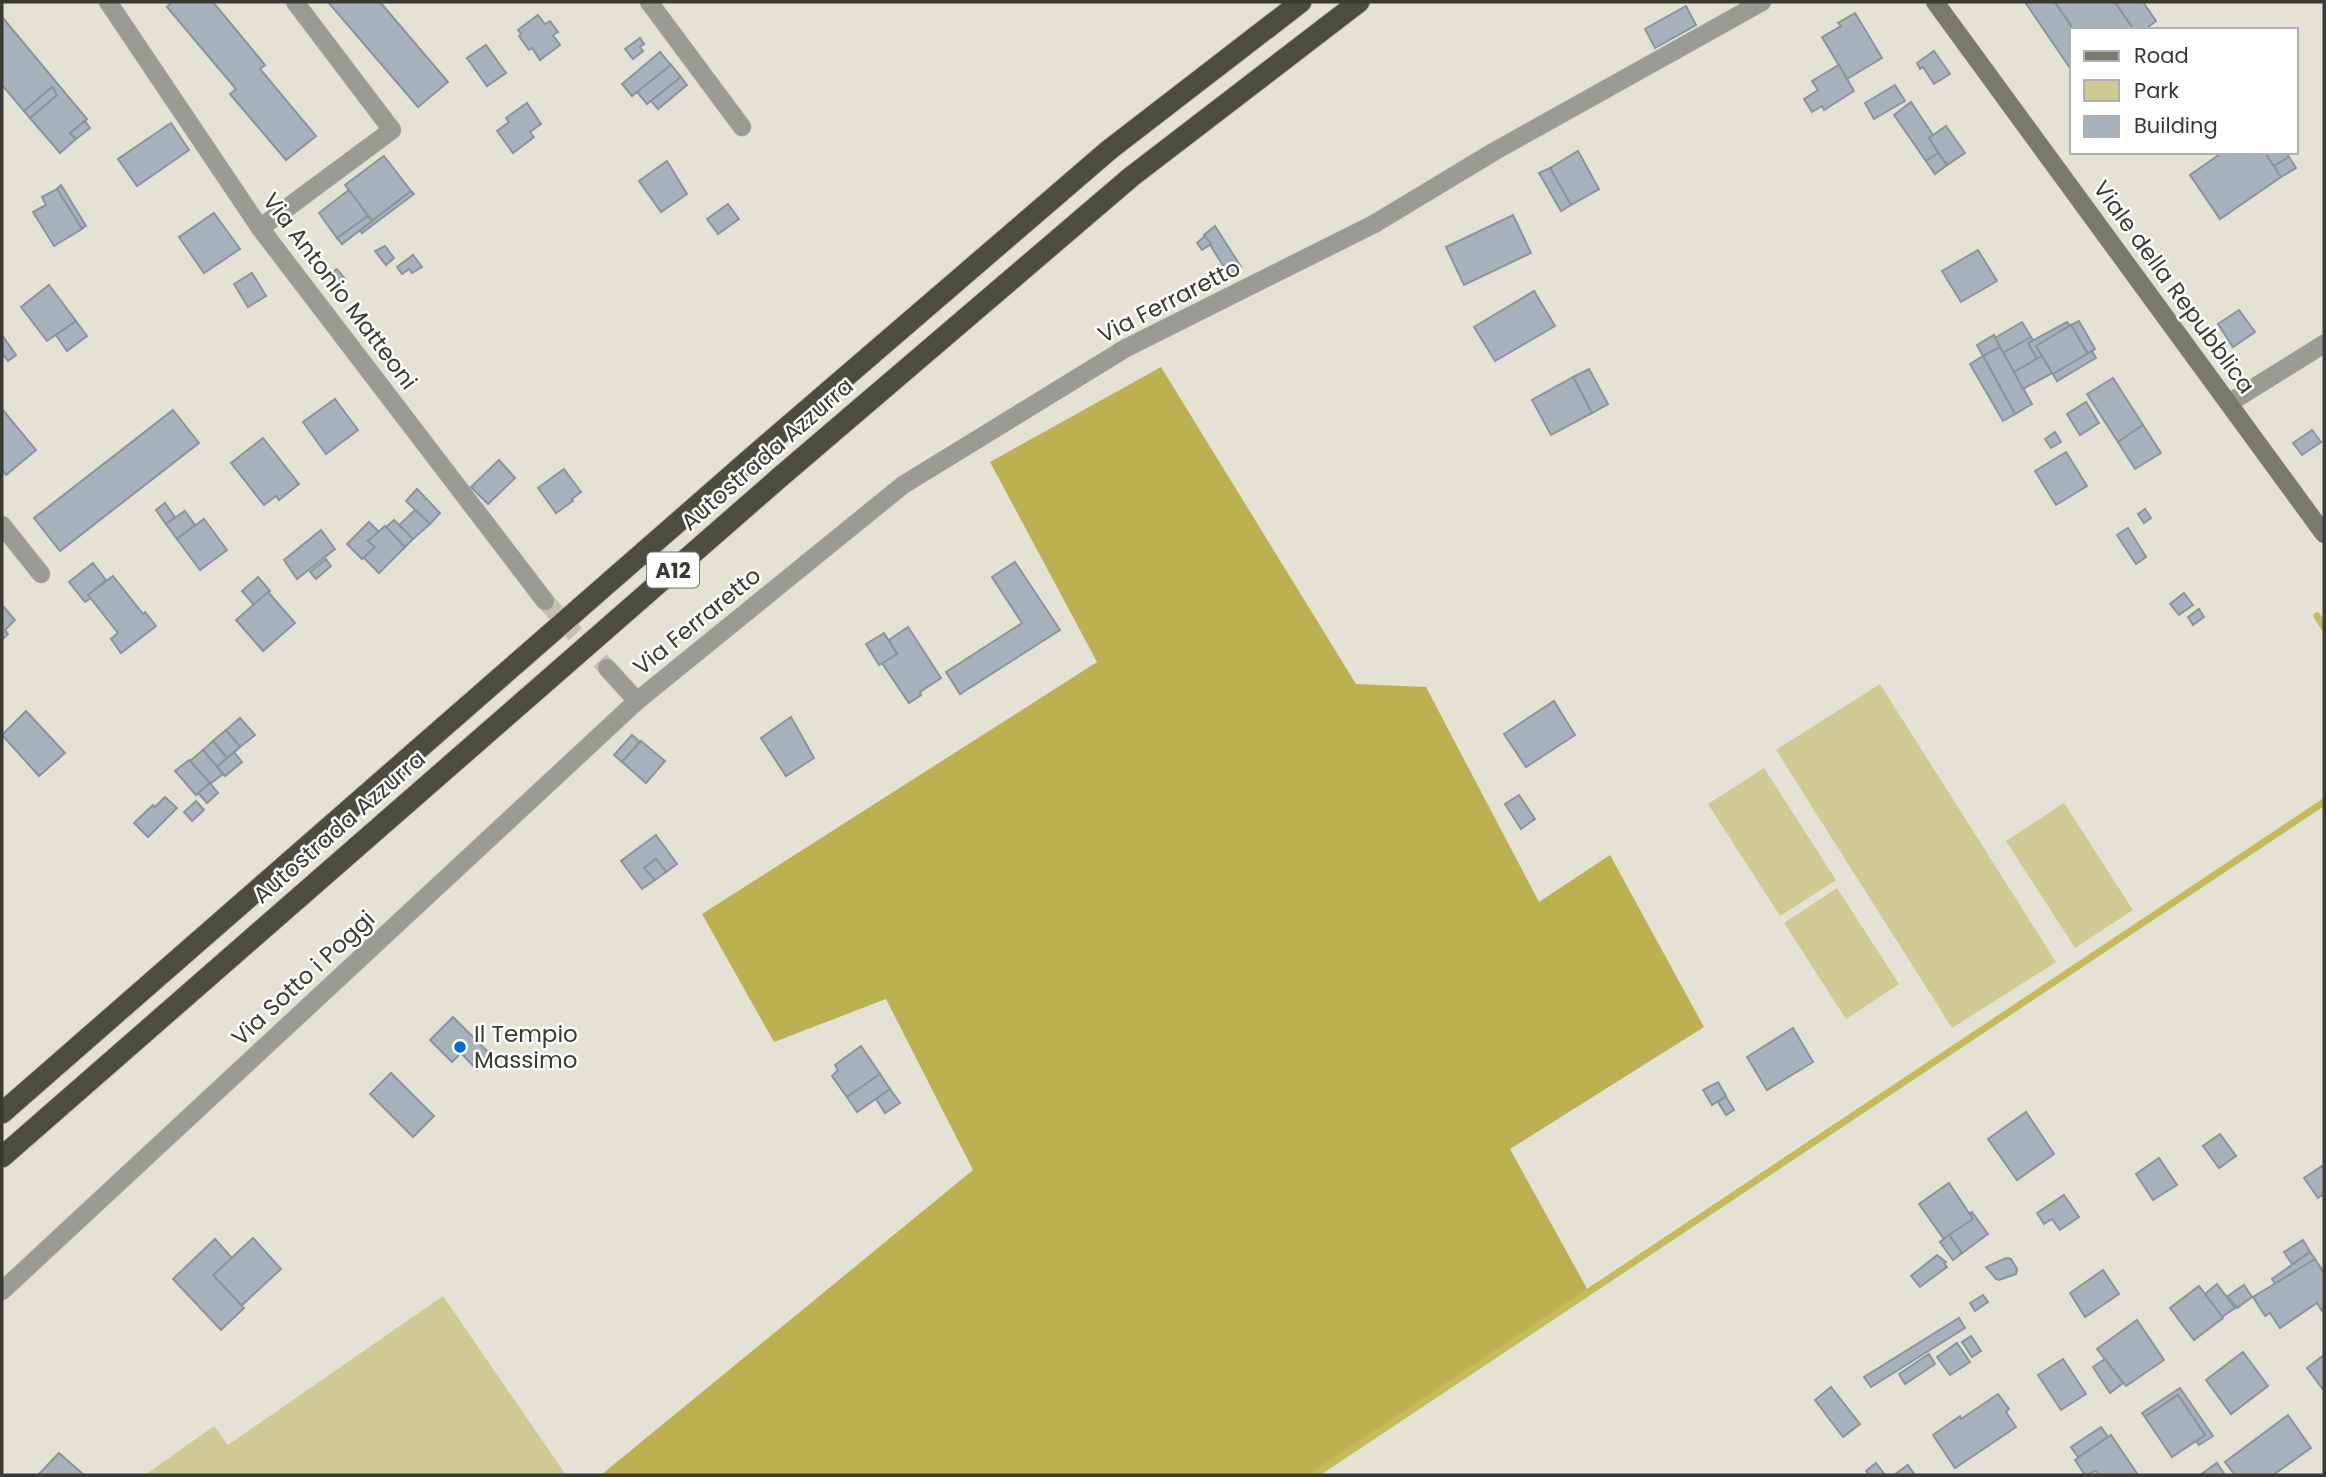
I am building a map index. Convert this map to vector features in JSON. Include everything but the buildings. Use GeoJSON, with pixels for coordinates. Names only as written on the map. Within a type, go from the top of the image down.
{"type":"FeatureCollection","features":[{"type":"Feature","properties":{"kind":"highway","name":"Autostrada Azzurra"},"geometry":{"type":"LineString","coordinates":[[2,1113],[757,453],[1109,150],[1301,2]]}},
{"type":"Feature","properties":{"kind":"highway","name":"Autostrada Azzurra"},"geometry":{"type":"LineString","coordinates":[[2,1157],[779,478],[1110,194],[1359,2]]}},
{"type":"Feature","properties":{"kind":"main road","name":"Viale della Repubblica"},"geometry":{"type":"LineString","coordinates":[[1935,2],[2324,534]]}},
{"type":"Feature","properties":{"kind":"street","name":"Via Antonio Matteoni"},"geometry":{"type":"LineString","coordinates":[[108,2],[260,228],[545,601]]}},
{"type":"Feature","properties":{"kind":"street"},"geometry":{"type":"LineString","coordinates":[[260,228],[392,130],[295,2]]}},
{"type":"Feature","properties":{"kind":"street"},"geometry":{"type":"LineString","coordinates":[[649,2],[742,127]]}},
{"type":"Feature","properties":{"kind":"street","name":"Via Ferraretto"},"geometry":{"type":"LineString","coordinates":[[637,701],[903,485],[1126,348],[1374,224],[1495,151],[1762,2]]}},
{"type":"Feature","properties":{"kind":"street"},"geometry":{"type":"LineString","coordinates":[[2229,403],[2324,344]]}},
{"type":"Feature","properties":{"kind":"street"},"geometry":{"type":"LineString","coordinates":[[3,530],[41,574]]}},
{"type":"Feature","properties":{"kind":"street"},"geometry":{"type":"LineString","coordinates":[[607,668],[637,701]]}},
{"type":"Feature","properties":{"kind":"street","name":"Via Sotto i Poggi"},"geometry":{"type":"LineString","coordinates":[[2,1292],[637,701]]}},
{"type":"Feature","properties":{"kind":"green space"},"geometry":{"type":"Polygon","coordinates":[[[1880,684],[2056,962],[1952,1028],[1776,750],[1880,684]]]}},
{"type":"Feature","properties":{"kind":"green space"},"geometry":{"type":"Polygon","coordinates":[[[1764,768],[1836,880],[1780,916],[1708,804],[1764,768]]]}},
{"type":"Feature","properties":{"kind":"green space"},"geometry":{"type":"Polygon","coordinates":[[[2064,803],[2133,910],[2075,948],[2006,841],[2064,803]]]}},
{"type":"Feature","properties":{"kind":"green space"},"geometry":{"type":"Polygon","coordinates":[[[1837,888],[1899,984],[1846,1019],[1784,923],[1837,888]]]}},
{"type":"Feature","properties":{"kind":"green space"},"geometry":{"type":"Polygon","coordinates":[[[443,1296],[566,1475],[145,1475],[214,1426],[228,1445],[443,1296]]]}},
{"type":"Feature","properties":{"kind":"shaded area"},"geometry":{"type":"Polygon","coordinates":[[[1161,367],[1356,684],[1426,687],[1539,902],[1610,855],[1704,1027],[1510,1149],[1590,1294],[1316,1475],[601,1475],[973,1170],[886,999],[774,1042],[702,914],[1097,662],[990,462],[1161,367]]]}},
{"type":"Feature","properties":{"kind":"waterway"},"geometry":{"type":"LineString","coordinates":[[2317,616],[2324,627]]}},
{"type":"Feature","properties":{"kind":"waterway"},"geometry":{"type":"LineString","coordinates":[[1314,1475],[2324,802]]}},
{"type":"Feature","properties":{"kind":"tunnel"},"geometry":{"type":"LineString","coordinates":[[545,601],[607,668]]}},
{"type":"Feature","properties":{"kind":"place","name":"Il Tempio Massimo"},"geometry":{"type":"Point","coordinates":[460,1047]}}]}
